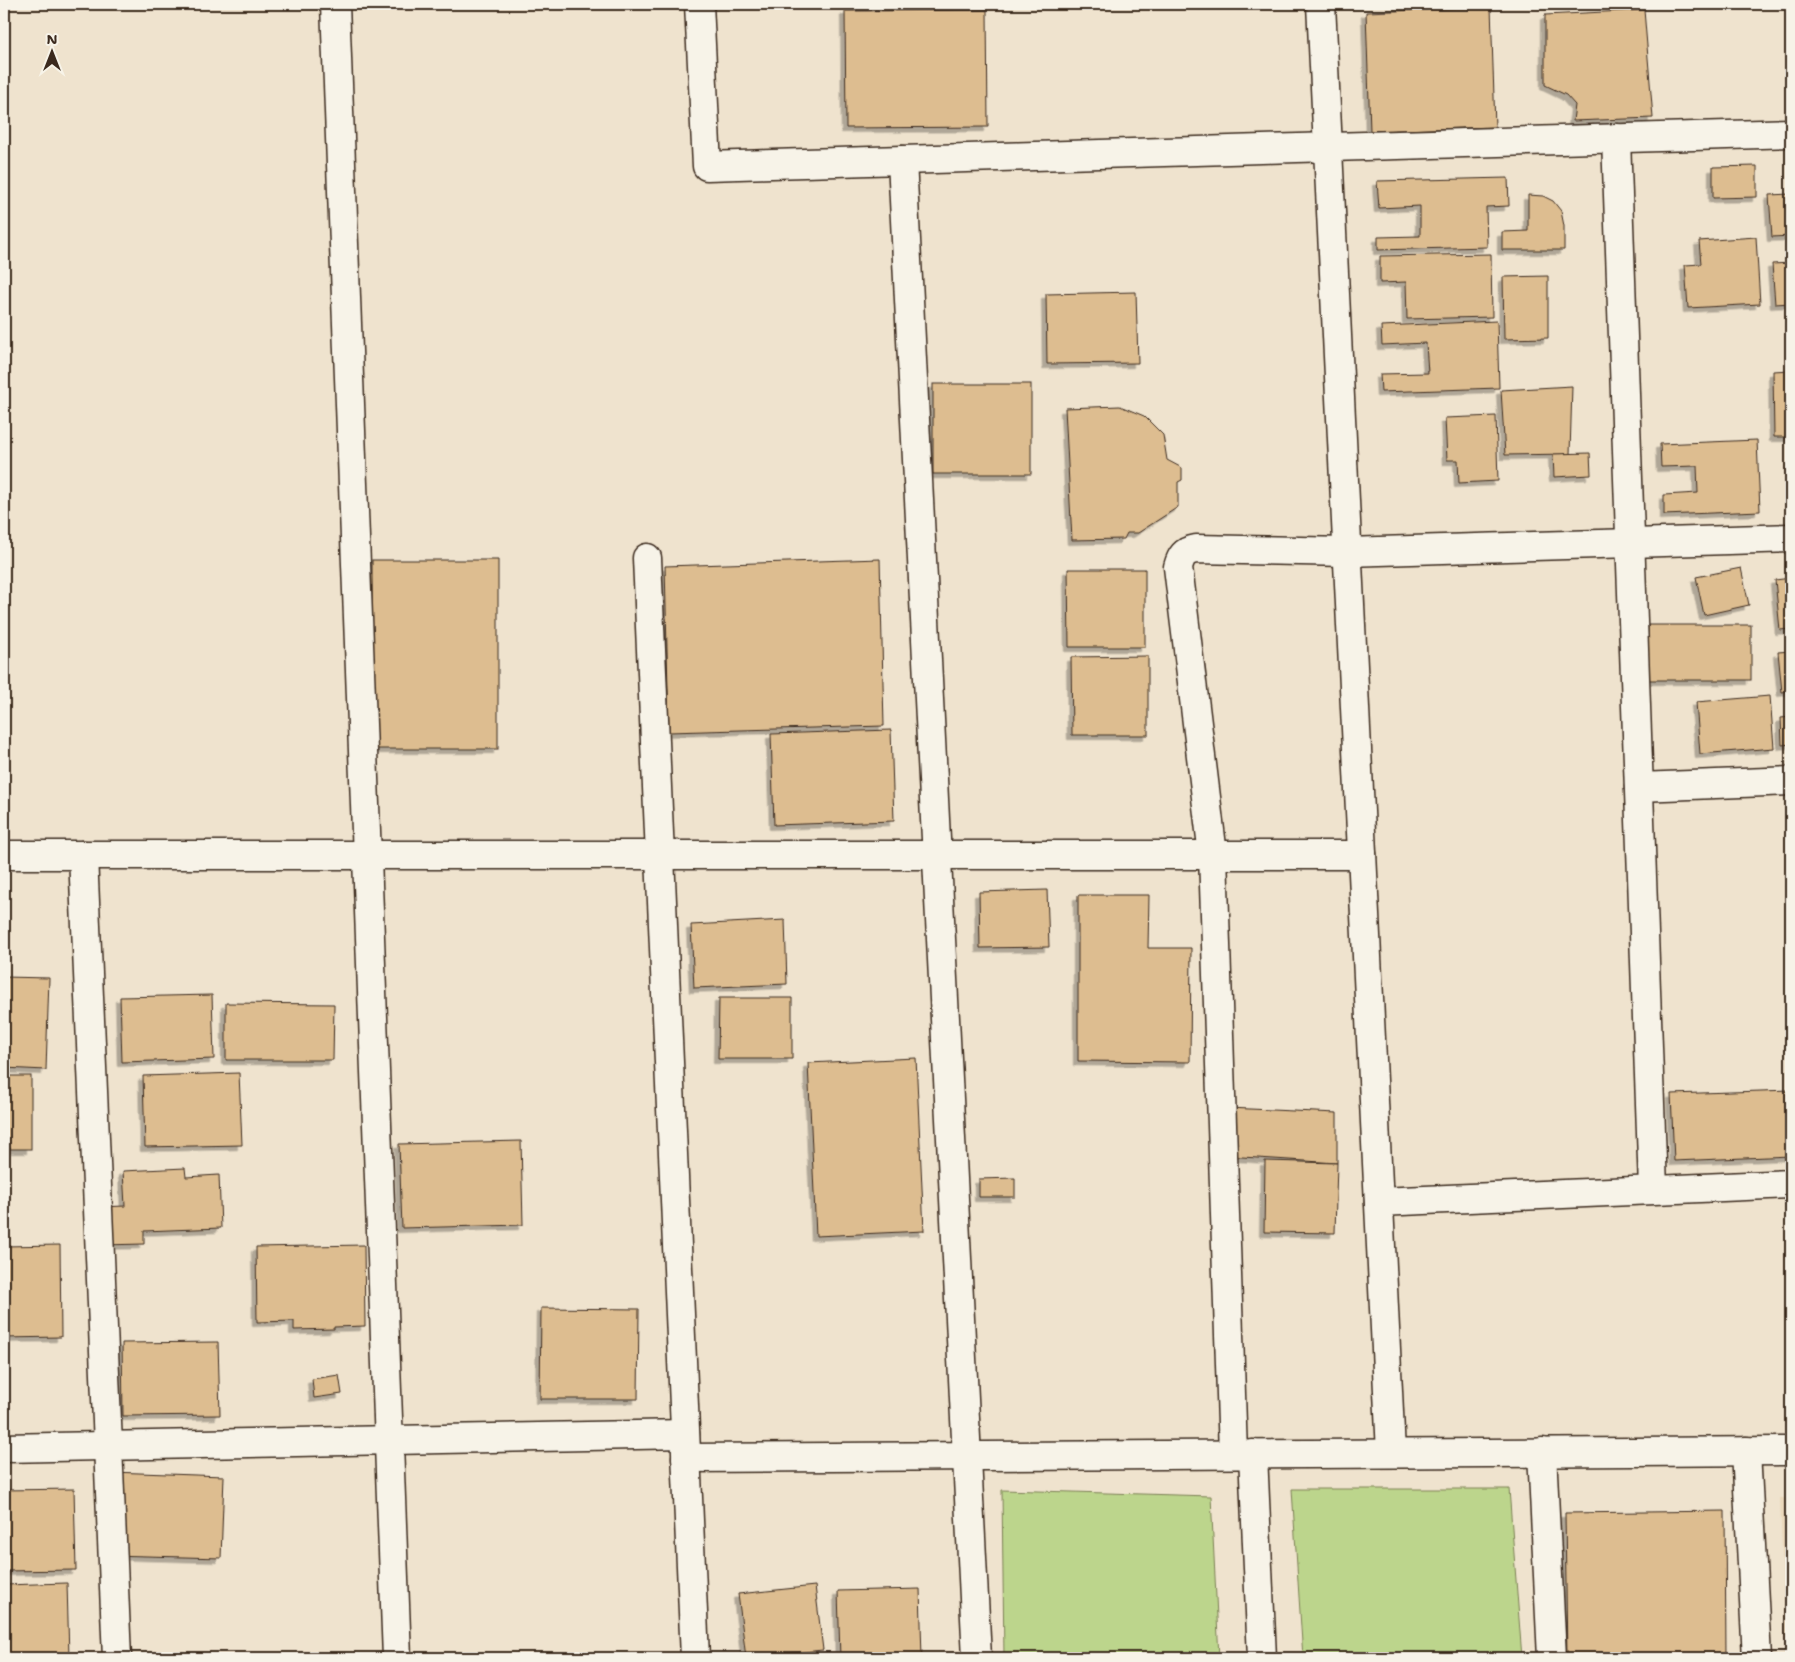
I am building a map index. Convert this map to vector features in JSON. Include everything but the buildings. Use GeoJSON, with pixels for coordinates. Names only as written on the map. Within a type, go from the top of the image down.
{"type":"FeatureCollection","features":[{"type":"Feature","properties":{"kind":"street"},"geometry":{"type":"LineString","coordinates":[[335,4],[397,1658]]}},
{"type":"Feature","properties":{"kind":"street"},"geometry":{"type":"LineString","coordinates":[[700,4],[707,166],[1791,133]]}},
{"type":"Feature","properties":{"kind":"street"},"geometry":{"type":"LineString","coordinates":[[1321,4],[1391,1453]]}},
{"type":"Feature","properties":{"kind":"street"},"geometry":{"type":"LineString","coordinates":[[1616,138],[1654,1189]]}},
{"type":"Feature","properties":{"kind":"street"},"geometry":{"type":"LineString","coordinates":[[902,160],[977,1658]]}},
{"type":"Feature","properties":{"kind":"street"},"geometry":{"type":"LineString","coordinates":[[1262,1658],[1243,1454],[1213,855],[1178,567],[1181,556],[1187,550],[1196,548],[1347,552],[1791,538]]}},
{"type":"Feature","properties":{"kind":"street"},"geometry":{"type":"LineString","coordinates":[[647,558],[694,1658]]}},
{"type":"Feature","properties":{"kind":"street"},"geometry":{"type":"LineString","coordinates":[[1639,786],[1791,781]]}},
{"type":"Feature","properties":{"kind":"street"},"geometry":{"type":"LineString","coordinates":[[4,855],[1362,855]]}},
{"type":"Feature","properties":{"kind":"street"},"geometry":{"type":"LineString","coordinates":[[83,855],[117,1658]]}},
{"type":"Feature","properties":{"kind":"street"},"geometry":{"type":"LineString","coordinates":[[1379,1202],[1791,1184]]}},
{"type":"Feature","properties":{"kind":"street"},"geometry":{"type":"LineString","coordinates":[[4,1448],[389,1440],[685,1446],[967,1455],[1791,1451]]}},
{"type":"Feature","properties":{"kind":"street"},"geometry":{"type":"LineString","coordinates":[[1746,1451],[1757,1658]]}},
{"type":"Feature","properties":{"kind":"street"},"geometry":{"type":"LineString","coordinates":[[1542,1452],[1552,1658]]}},
{"type":"Feature","properties":{"kind":"shaded area"},"geometry":{"type":"Polygon","coordinates":[[[1780,1498],[1791,1498],[1791,1658],[1786,1658],[1780,1498]]]}},
{"type":"Feature","properties":{"kind":"green space"},"geometry":{"type":"Polygon","coordinates":[[[1292,1489],[1509,1489],[1522,1658],[1303,1658],[1292,1489]]]}},
{"type":"Feature","properties":{"kind":"green space"},"geometry":{"type":"Polygon","coordinates":[[[1002,1490],[1211,1496],[1219,1658],[1004,1658],[1002,1490]]]}}]}
